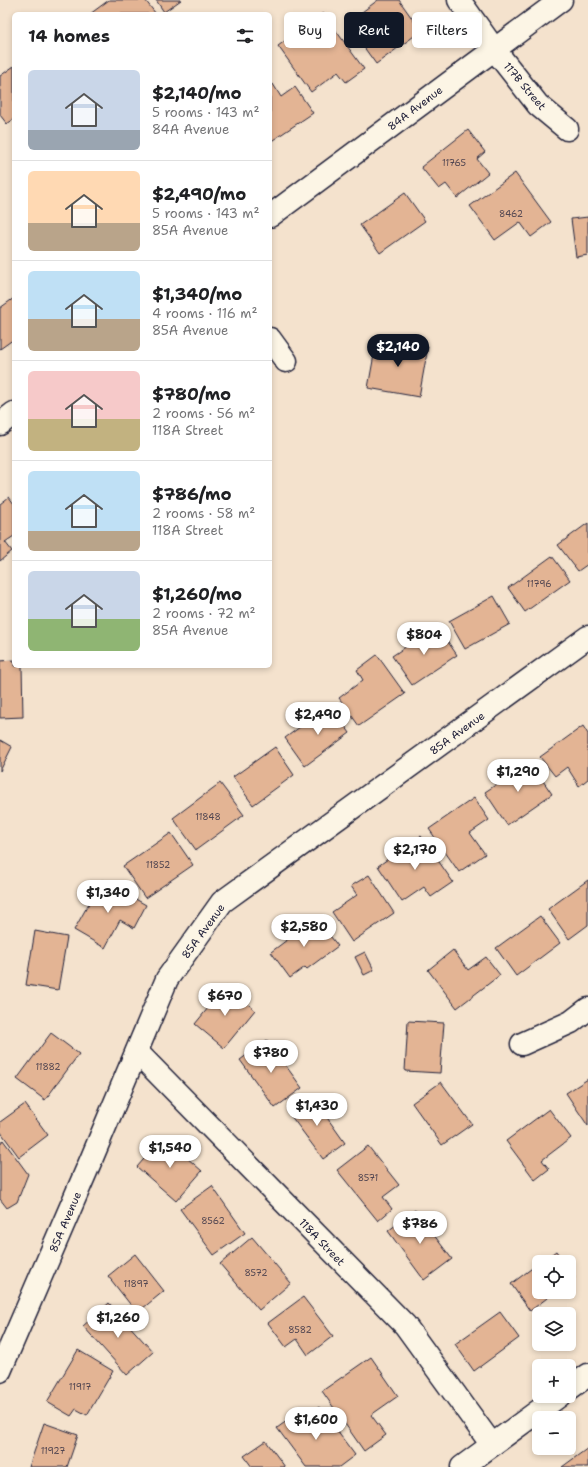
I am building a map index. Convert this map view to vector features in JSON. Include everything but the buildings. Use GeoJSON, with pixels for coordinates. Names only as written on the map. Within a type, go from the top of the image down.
{"type":"FeatureCollection","features":[{"type":"Feature","properties":{"kind":"street","name":"117B Street"},"geometry":{"type":"LineString","coordinates":[[459,0],[494,49],[538,105],[567,129]]}},
{"type":"Feature","properties":{"kind":"street","name":"84A Avenue"},"geometry":{"type":"LineString","coordinates":[[272,215],[561,0]]}},
{"type":"Feature","properties":{"kind":"street"},"geometry":{"type":"LineString","coordinates":[[272,342],[286,361]]}},
{"type":"Feature","properties":{"kind":"street"},"geometry":{"type":"LineString","coordinates":[[0,424],[12,415]]}},
{"type":"Feature","properties":{"kind":"street","name":"85A Avenue"},"geometry":{"type":"LineString","coordinates":[[0,1371],[167,979],[222,902],[588,637]]}},
{"type":"Feature","properties":{"kind":"street"},"geometry":{"type":"LineString","coordinates":[[522,1044],[571,1022],[588,1009]]}},
{"type":"Feature","properties":{"kind":"street","name":"118A Street"},"geometry":{"type":"LineString","coordinates":[[137,1052],[404,1325],[492,1445]]}},
{"type":"Feature","properties":{"kind":"street"},"geometry":{"type":"LineString","coordinates":[[576,1384],[588,1375]]}},
{"type":"Feature","properties":{"kind":"street"},"geometry":{"type":"LineString","coordinates":[[462,1467],[549,1403]]}}]}
